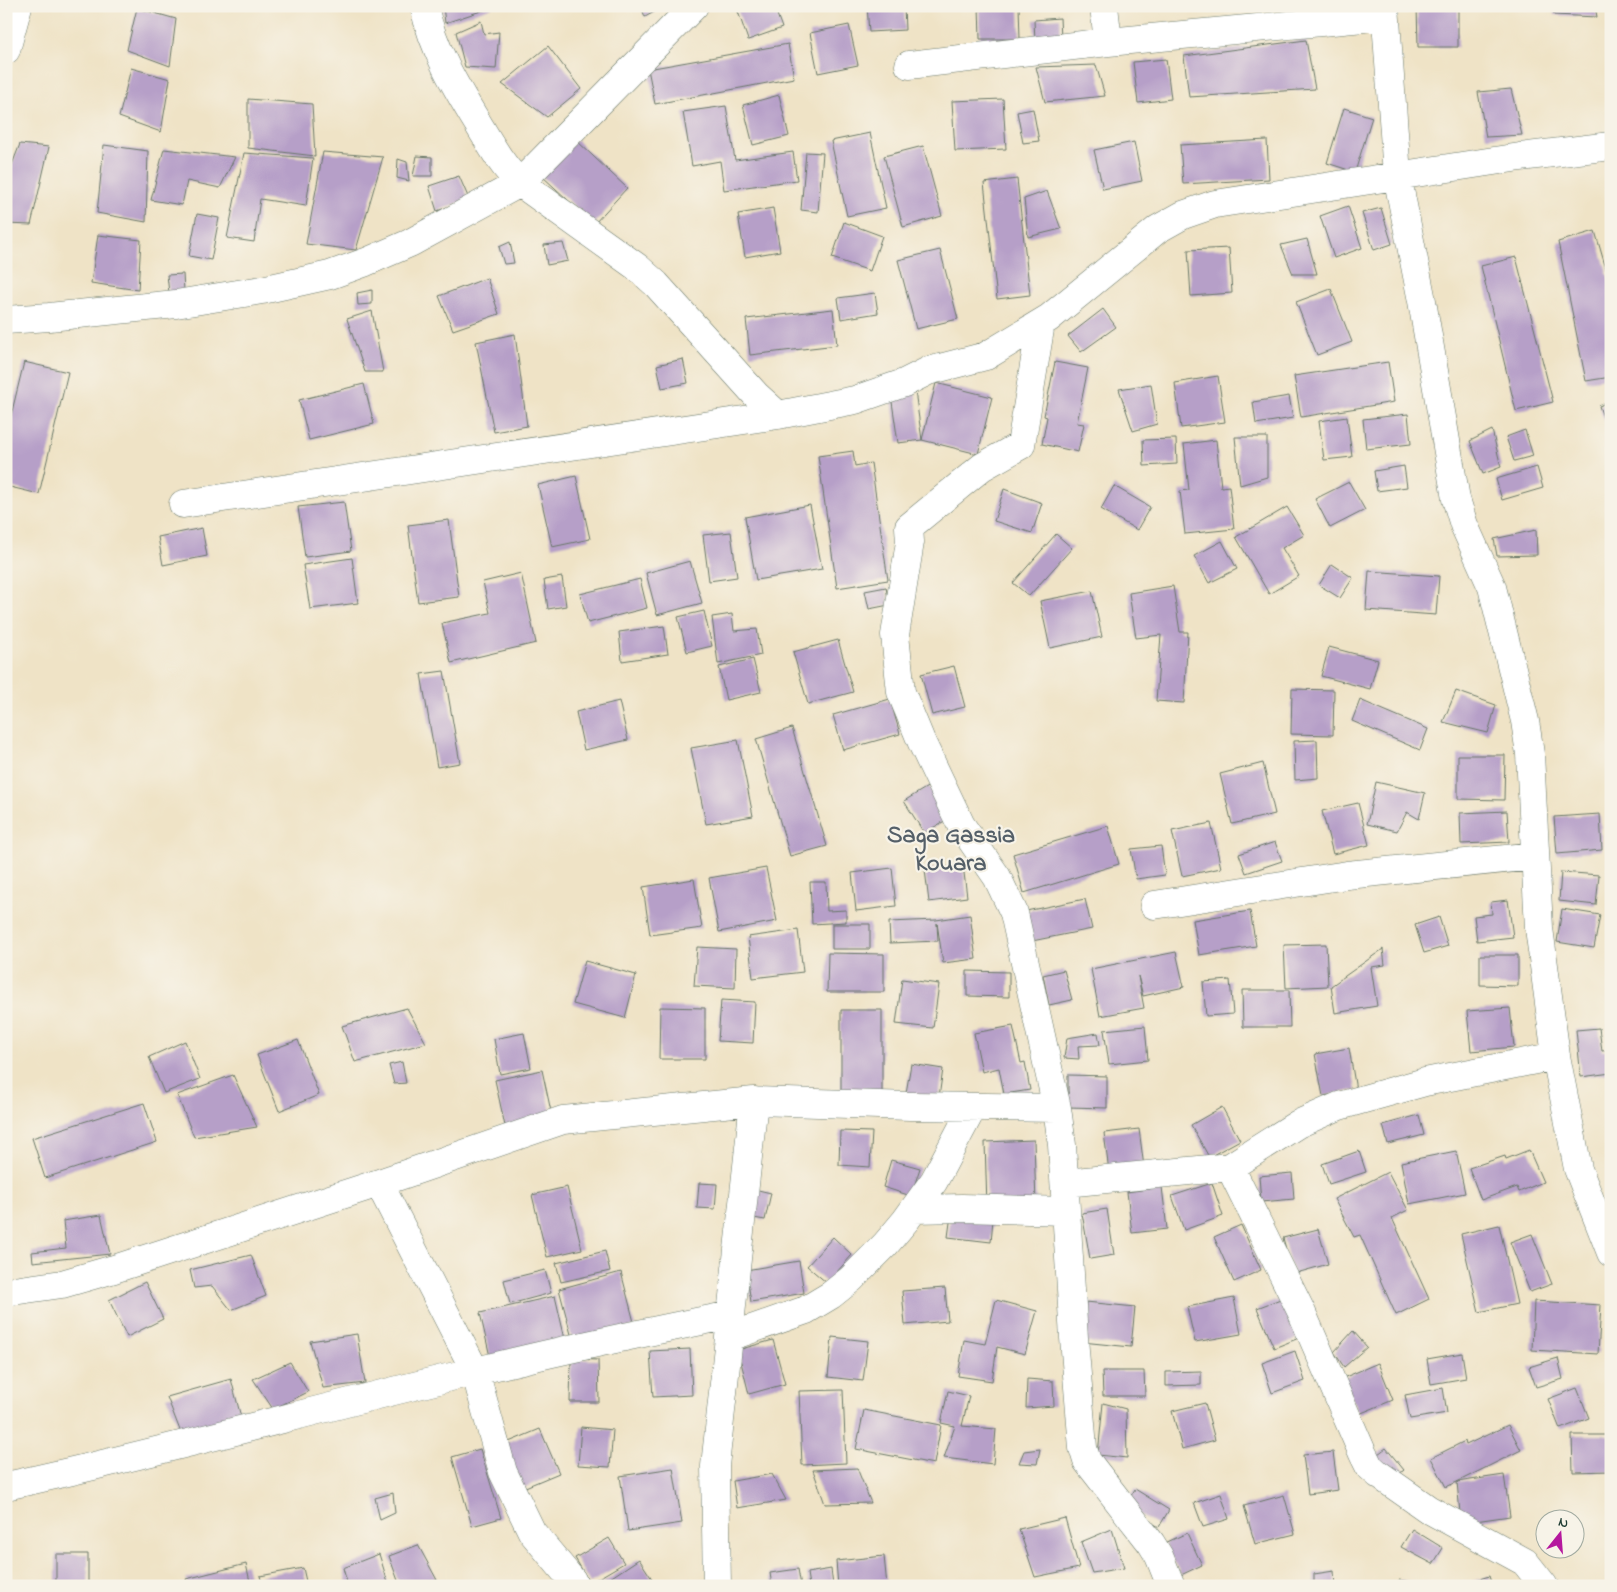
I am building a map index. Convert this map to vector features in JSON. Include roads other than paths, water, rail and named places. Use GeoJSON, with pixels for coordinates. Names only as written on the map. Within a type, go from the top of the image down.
{"type":"FeatureCollection","features":[{"type":"Feature","properties":{"kind":"street"},"geometry":{"type":"LineString","coordinates":[[6,50],[18,6]]}},
{"type":"Feature","properties":{"kind":"street"},"geometry":{"type":"LineString","coordinates":[[424,6],[432,36],[459,92],[503,165],[520,183],[637,267],[656,284],[756,395],[778,415]]}},
{"type":"Feature","properties":{"kind":"street"},"geometry":{"type":"LineString","coordinates":[[6,320],[49,318],[176,304],[262,290],[330,275],[410,243],[520,183],[694,6]]}},
{"type":"Feature","properties":{"kind":"street"},"geometry":{"type":"LineString","coordinates":[[1104,6],[1108,42]]}},
{"type":"Feature","properties":{"kind":"street"},"geometry":{"type":"LineString","coordinates":[[909,65],[1385,11],[1397,175],[1422,301],[1456,499],[1464,525],[1492,587],[1525,721],[1530,754],[1539,928],[1556,1056],[1578,1169],[1611,1253]]}},
{"type":"Feature","properties":{"kind":"street"},"geometry":{"type":"LineString","coordinates":[[183,504],[778,415],[856,400],[904,383],[928,371],[986,356],[1049,318],[1158,229],[1183,215],[1215,204],[1397,175],[1611,146]]}},
{"type":"Feature","properties":{"kind":"street"},"geometry":{"type":"LineString","coordinates":[[1041,323],[1020,445],[982,467],[909,526],[910,542],[895,635],[901,692],[922,743],[961,825],[996,877],[1014,913],[1057,1108],[1062,1146],[1083,1448],[1087,1461],[1155,1550],[1171,1586]]}},
{"type":"Feature","properties":{"kind":"street"},"geometry":{"type":"LineString","coordinates":[[1154,905],[1347,875],[1536,856]]}},
{"type":"Feature","properties":{"kind":"street"},"geometry":{"type":"LineString","coordinates":[[1065,1183],[1230,1167],[1298,1124],[1339,1106],[1425,1082],[1556,1056]]}},
{"type":"Feature","properties":{"kind":"street"},"geometry":{"type":"LineString","coordinates":[[6,1292],[62,1284],[84,1278],[379,1183],[563,1120],[754,1100],[901,1106],[1057,1108]]}},
{"type":"Feature","properties":{"kind":"street"},"geometry":{"type":"LineString","coordinates":[[717,1586],[715,1466],[754,1100]]}},
{"type":"Feature","properties":{"kind":"street"},"geometry":{"type":"LineString","coordinates":[[6,1486],[102,1466],[475,1371],[607,1340],[730,1326],[806,1310],[831,1295],[851,1279],[885,1245],[914,1209],[941,1169],[973,1107]]}},
{"type":"Feature","properties":{"kind":"street"},"geometry":{"type":"LineString","coordinates":[[1230,1167],[1302,1313],[1359,1445],[1370,1466],[1378,1474],[1428,1508],[1525,1562],[1544,1586]]}},
{"type":"Feature","properties":{"kind":"street"},"geometry":{"type":"LineString","coordinates":[[379,1183],[475,1371],[503,1472],[532,1532],[576,1586]]}},
{"type":"Feature","properties":{"kind":"street"},"geometry":{"type":"LineString","coordinates":[[914,1209],[1066,1210]]}},
{"type":"Feature","properties":{"kind":"district","name":"Saga Gassia Kouara"},"geometry":{"type":"Point","coordinates":[951,850]}}]}
